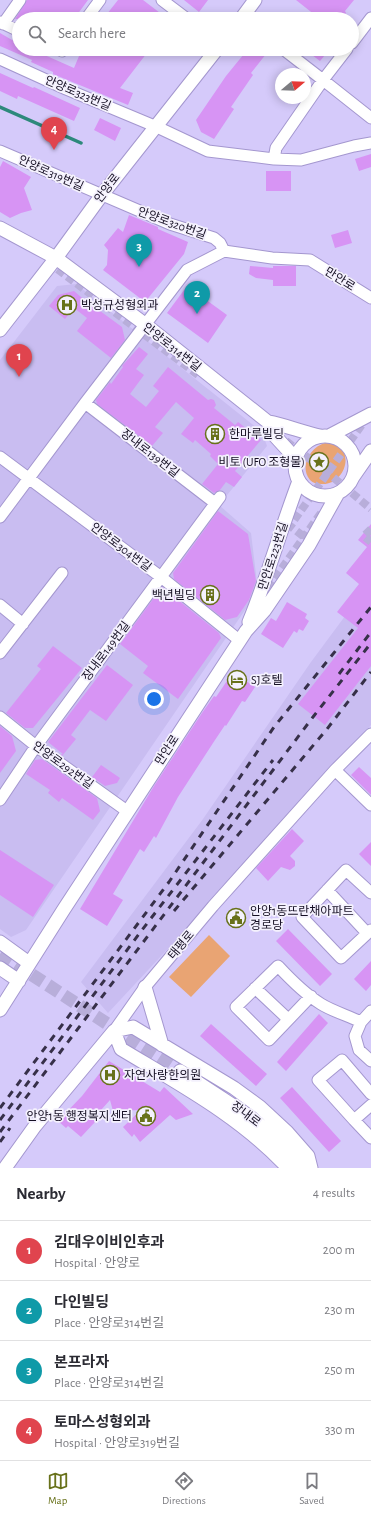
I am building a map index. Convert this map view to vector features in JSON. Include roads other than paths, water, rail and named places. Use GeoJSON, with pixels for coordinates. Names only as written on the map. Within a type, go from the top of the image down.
{"type":"FeatureCollection","features":[{"type":"Feature","properties":{"kind":"street"},"geometry":{"type":"LineString","coordinates":[[12,28],[1,23],[20,0]]}},
{"type":"Feature","properties":{"kind":"street"},"geometry":{"type":"LineString","coordinates":[[91,12],[100,0]]}},
{"type":"Feature","properties":{"kind":"street"},"geometry":{"type":"LineString","coordinates":[[162,0],[178,12]]}},
{"type":"Feature","properties":{"kind":"street"},"geometry":{"type":"LineString","coordinates":[[246,12],[255,0]]}},
{"type":"Feature","properties":{"kind":"street"},"geometry":{"type":"LineString","coordinates":[[359,34],[371,18]]}},
{"type":"Feature","properties":{"kind":"street","name":"안양로"},"geometry":{"type":"LineString","coordinates":[[0,330],[56,258],[101,196],[212,56]]}},
{"type":"Feature","properties":{"kind":"street"},"geometry":{"type":"LineString","coordinates":[[292,56],[371,118]]}},
{"type":"Feature","properties":{"kind":"street"},"geometry":{"type":"LineString","coordinates":[[274,159],[276,148],[342,56]]}},
{"type":"Feature","properties":{"kind":"street","name":"안양로323번길"},"geometry":{"type":"LineString","coordinates":[[0,59],[66,89],[157,127],[208,151],[274,159],[301,160],[371,143]]}},
{"type":"Feature","properties":{"kind":"street","name":"안양로319번길"},"geometry":{"type":"LineString","coordinates":[[0,151],[101,196]]}},
{"type":"Feature","properties":{"kind":"street","name":"안양로320번길"},"geometry":{"type":"LineString","coordinates":[[101,196],[170,224],[214,238],[220,243],[224,251]]}},
{"type":"Feature","properties":{"kind":"street","name":"안양로314번길"},"geometry":{"type":"LineString","coordinates":[[0,228],[56,258],[146,325],[268,422]]}},
{"type":"Feature","properties":{"kind":"street"},"geometry":{"type":"LineString","coordinates":[[0,517],[187,270],[224,251]]}},
{"type":"Feature","properties":{"kind":"street","name":"만안로"},"geometry":{"type":"LineString","coordinates":[[224,251],[272,258],[310,260],[371,298]]}},
{"type":"Feature","properties":{"kind":"street","name":"장내로139번길"},"geometry":{"type":"LineString","coordinates":[[85,403],[218,500]]}},
{"type":"Feature","properties":{"kind":"street"},"geometry":{"type":"LineString","coordinates":[[371,414],[324,436],[309,440],[300,448],[295,466],[299,481],[306,489],[316,495],[327,496],[338,493],[344,489],[371,451]]}},
{"type":"Feature","properties":{"kind":"street"},"geometry":{"type":"LineString","coordinates":[[268,422],[340,440],[348,447],[353,457],[355,468],[352,478]]}},
{"type":"Feature","properties":{"kind":"street"},"geometry":{"type":"LineString","coordinates":[[268,422],[274,435],[296,459]]}},
{"type":"Feature","properties":{"kind":"street","name":"안양로304번길"},"geometry":{"type":"LineString","coordinates":[[0,457],[161,577],[243,635]]}},
{"type":"Feature","properties":{"kind":"street","name":"만안로223번길"},"geometry":{"type":"LineString","coordinates":[[243,635],[262,591],[286,515],[299,481]]}},
{"type":"Feature","properties":{"kind":"street","name":"만안로"},"geometry":{"type":"LineString","coordinates":[[0,1010],[127,811],[243,635],[264,611],[309,545],[338,493]]}},
{"type":"Feature","properties":{"kind":"street","name":"장내로149번길"},"geometry":{"type":"LineString","coordinates":[[0,800],[36,746],[218,500]]}},
{"type":"Feature","properties":{"kind":"street"},"geometry":{"type":"LineString","coordinates":[[0,653],[62,573]]}},
{"type":"Feature","properties":{"kind":"street"},"geometry":{"type":"LineString","coordinates":[[0,605],[23,624]]}},
{"type":"Feature","properties":{"kind":"street","name":"안양로292번길"},"geometry":{"type":"LineString","coordinates":[[0,717],[36,746],[127,811]]}},
{"type":"Feature","properties":{"kind":"street","name":"태평로"},"geometry":{"type":"LineString","coordinates":[[5,1168],[35,1126],[114,1031],[145,987],[213,906],[335,770],[371,734]]}},
{"type":"Feature","properties":{"kind":"street"},"geometry":{"type":"LineString","coordinates":[[335,770],[371,805]]}},
{"type":"Feature","properties":{"kind":"street"},"geometry":{"type":"LineString","coordinates":[[327,890],[369,931],[341,958],[302,917],[327,890],[346,870],[371,893]]}},
{"type":"Feature","properties":{"kind":"street"},"geometry":{"type":"LineString","coordinates":[[0,942],[29,963]]}},
{"type":"Feature","properties":{"kind":"street"},"geometry":{"type":"LineString","coordinates":[[310,996],[269,1040],[236,1007],[278,966],[310,996],[322,1004],[361,1022]]}},
{"type":"Feature","properties":{"kind":"street"},"geometry":{"type":"LineString","coordinates":[[0,968],[19,981]]}},
{"type":"Feature","properties":{"kind":"street"},"geometry":{"type":"LineString","coordinates":[[145,987],[162,1045]]}},
{"type":"Feature","properties":{"kind":"street"},"geometry":{"type":"LineString","coordinates":[[255,988],[288,1019]]}},
{"type":"Feature","properties":{"kind":"street"},"geometry":{"type":"LineString","coordinates":[[371,1011],[361,1022],[355,1036],[359,1050],[371,1061]]}},
{"type":"Feature","properties":{"kind":"street"},"geometry":{"type":"LineString","coordinates":[[288,1168],[274,1153],[219,1109],[121,1048],[114,1031],[133,1026],[234,1088],[260,1107],[287,1132],[308,1156],[311,1168]]}},
{"type":"Feature","properties":{"kind":"street"},"geometry":{"type":"LineString","coordinates":[[371,1094],[342,1060],[318,1080],[371,1138]]}},
{"type":"Feature","properties":{"kind":"street","name":"장내로"},"geometry":{"type":"LineString","coordinates":[[180,1071],[252,1118],[280,1142],[303,1168]]}},
{"type":"Feature","properties":{"kind":"street"},"geometry":{"type":"LineString","coordinates":[[354,1120],[371,1105]]}},
{"type":"Feature","properties":{"kind":"waterway"},"geometry":{"type":"LineString","coordinates":[[0,107],[81,143]]}},
{"type":"Feature","properties":{"kind":"tunnel"},"geometry":{"type":"LineString","coordinates":[[48,262],[198,375]]}},
{"type":"Feature","properties":{"kind":"tunnel"},"geometry":{"type":"LineString","coordinates":[[303,536],[290,526],[366,419]]}},
{"type":"Feature","properties":{"kind":"tunnel"},"geometry":{"type":"LineString","coordinates":[[286,441],[328,473],[371,509]]}},
{"type":"Feature","properties":{"kind":"tunnel"},"geometry":{"type":"LineString","coordinates":[[268,588],[321,513]]}},
{"type":"Feature","properties":{"kind":"tunnel"},"geometry":{"type":"LineString","coordinates":[[371,529],[364,536],[371,542]]}},
{"type":"Feature","properties":{"kind":"tunnel"},"geometry":{"type":"LineString","coordinates":[[0,954],[180,1071]]}},
{"type":"Feature","properties":{"kind":"railway"},"geometry":{"type":"LineString","coordinates":[[0,1108],[169,882],[274,727],[371,607]]}},
{"type":"Feature","properties":{"kind":"railway"},"geometry":{"type":"LineString","coordinates":[[339,674],[371,632]]}},
{"type":"Feature","properties":{"kind":"railway"},"geometry":{"type":"LineString","coordinates":[[0,1132],[313,717],[371,643]]}},
{"type":"Feature","properties":{"kind":"railway"},"geometry":{"type":"LineString","coordinates":[[174,911],[327,729],[371,672]]}},
{"type":"Feature","properties":{"kind":"railway"},"geometry":{"type":"LineString","coordinates":[[0,1120],[142,930],[273,760]]}},
{"type":"Feature","properties":{"kind":"railway"},"geometry":{"type":"LineString","coordinates":[[0,1142],[10,1128]]}},
{"type":"Feature","properties":{"kind":"place","name":"토마스성형외과"},"geometry":{"type":"Point","coordinates":[54,150]}},
{"type":"Feature","properties":{"kind":"place","name":"본프라자"},"geometry":{"type":"Point","coordinates":[139,267]}},
{"type":"Feature","properties":{"kind":"place","name":"박성규성형외과"},"geometry":{"type":"Point","coordinates":[67,305]}},
{"type":"Feature","properties":{"kind":"place","name":"다인빌딩"},"geometry":{"type":"Point","coordinates":[197,314]}},
{"type":"Feature","properties":{"kind":"place","name":"김대우이비인후과"},"geometry":{"type":"Point","coordinates":[19,377]}},
{"type":"Feature","properties":{"kind":"place","name":"한마루빌딩"},"geometry":{"type":"Point","coordinates":[215,434]}},
{"type":"Feature","properties":{"kind":"place","name":"비토 (UFO 조형물)"},"geometry":{"type":"Point","coordinates":[319,462]}},
{"type":"Feature","properties":{"kind":"place","name":"백년빌딩"},"geometry":{"type":"Point","coordinates":[210,595]}},
{"type":"Feature","properties":{"kind":"place","name":"SJ호텔"},"geometry":{"type":"Point","coordinates":[237,680]}},
{"type":"Feature","properties":{"kind":"place","name":"안양1동뜨란채아파트 경로당"},"geometry":{"type":"Point","coordinates":[236,918]}},
{"type":"Feature","properties":{"kind":"place","name":"자연사랑한의원"},"geometry":{"type":"Point","coordinates":[110,1075]}},
{"type":"Feature","properties":{"kind":"place","name":"안양1동 행정복지센터"},"geometry":{"type":"Point","coordinates":[146,1116]}}]}
